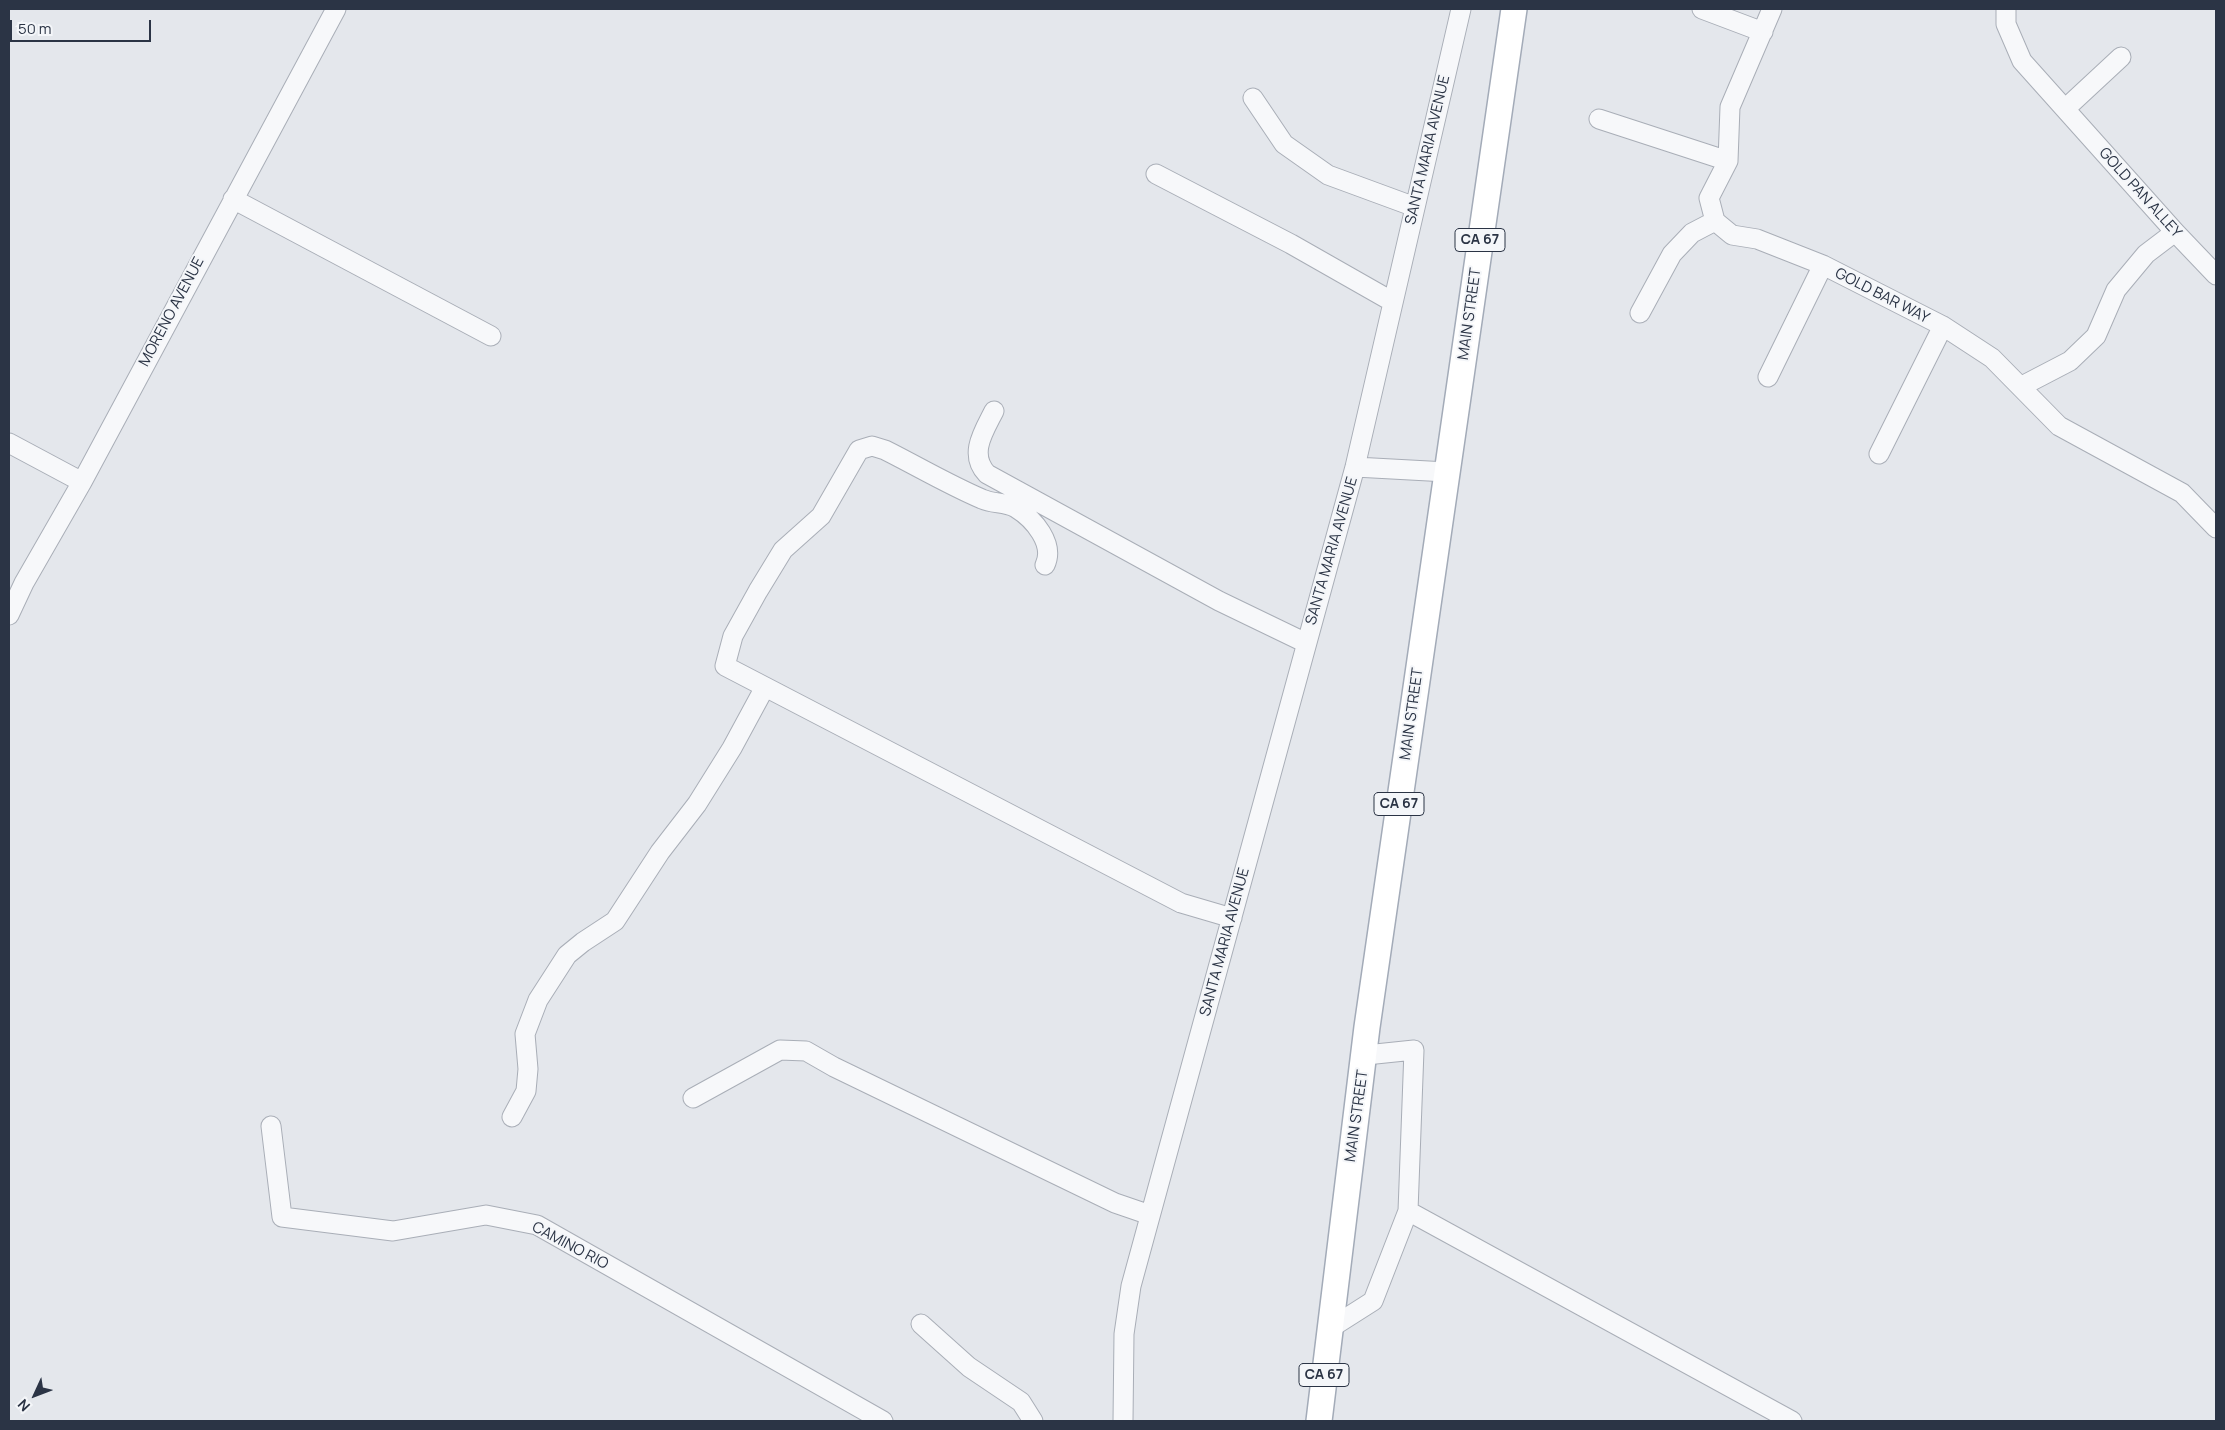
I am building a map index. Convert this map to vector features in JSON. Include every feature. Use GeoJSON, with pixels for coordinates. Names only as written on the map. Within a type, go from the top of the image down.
{"type":"FeatureCollection","features":[{"type":"Feature","properties":{"kind":"main road","name":"MAIN STREET"},"geometry":{"type":"LineString","coordinates":[[1319,1421],[1329,1329],[1366,1055],[1369,1017],[1514,9]]}},
{"type":"Feature","properties":{"kind":"street","name":"MORENO AVENUE"},"geometry":{"type":"LineString","coordinates":[[9,615],[24,583],[82,482],[336,9]]}},
{"type":"Feature","properties":{"kind":"street","name":"SANTA MARIA AVENUE"},"geometry":{"type":"LineString","coordinates":[[1123,1421],[1124,1334],[1131,1286],[1355,467],[1461,9]]}},
{"type":"Feature","properties":{"kind":"street"},"geometry":{"type":"LineString","coordinates":[[1702,9],[1762,32]]}},
{"type":"Feature","properties":{"kind":"street"},"geometry":{"type":"LineString","coordinates":[[1640,313],[1672,254],[1692,234],[1715,221],[1709,198],[1728,161],[1730,107],[1772,9]]}},
{"type":"Feature","properties":{"kind":"street","name":"GOLD PAN ALLEY"},"geometry":{"type":"LineString","coordinates":[[2006,9],[2006,24],[2022,61],[2216,275]]}},
{"type":"Feature","properties":{"kind":"street"},"geometry":{"type":"LineString","coordinates":[[2065,109],[2121,57]]}},
{"type":"Feature","properties":{"kind":"street"},"geometry":{"type":"LineString","coordinates":[[1253,98],[1284,144],[1328,175],[1415,207]]}},
{"type":"Feature","properties":{"kind":"street"},"geometry":{"type":"LineString","coordinates":[[1599,119],[1728,161]]}},
{"type":"Feature","properties":{"kind":"street"},"geometry":{"type":"LineString","coordinates":[[1156,174],[1291,244],[1394,302]]}},
{"type":"Feature","properties":{"kind":"street"},"geometry":{"type":"LineString","coordinates":[[233,199],[491,336]]}},
{"type":"Feature","properties":{"kind":"street","name":"GOLD BAR WAY"},"geometry":{"type":"LineString","coordinates":[[1715,221],[1732,235],[1757,239],[1823,265],[1942,326],[1992,358],[2022,386],[2059,426],[2182,493],[2216,528]]}},
{"type":"Feature","properties":{"kind":"street"},"geometry":{"type":"LineString","coordinates":[[2022,386],[2070,361],[2096,336],[2116,290],[2146,254],[2175,232]]}},
{"type":"Feature","properties":{"kind":"street"},"geometry":{"type":"LineString","coordinates":[[1768,377],[1823,265]]}},
{"type":"Feature","properties":{"kind":"street"},"geometry":{"type":"LineString","coordinates":[[1879,454],[1942,326]]}},
{"type":"Feature","properties":{"kind":"street"},"geometry":{"type":"LineString","coordinates":[[994,410],[978,446],[977,459],[987,474],[1219,601],[1306,643]]}},
{"type":"Feature","properties":{"kind":"street"},"geometry":{"type":"LineString","coordinates":[[9,443],[82,482]]}},
{"type":"Feature","properties":{"kind":"street"},"geometry":{"type":"LineString","coordinates":[[1045,565],[1048,558],[1048,549],[1043,537],[1027,516],[1016,508],[982,499],[885,450],[872,446],[859,450],[821,516],[783,550],[733,636],[725,666],[1181,903],[1232,918]]}},
{"type":"Feature","properties":{"kind":"street","name":"SANTA MARIA AVENUE"},"geometry":{"type":"LineString","coordinates":[[1355,467],[1447,472]]}},
{"type":"Feature","properties":{"kind":"street"},"geometry":{"type":"LineString","coordinates":[[512,1117],[526,1091],[528,1069],[525,1034],[538,1000],[567,956],[583,942],[615,921],[660,852],[697,804],[732,748],[765,687]]}},
{"type":"Feature","properties":{"kind":"street"},"geometry":{"type":"LineString","coordinates":[[692,1098],[780,1050],[806,1051],[834,1067],[1115,1203],[1150,1215]]}},
{"type":"Feature","properties":{"kind":"street"},"geometry":{"type":"LineString","coordinates":[[1329,1329],[1373,1301],[1408,1211],[1414,1050],[1366,1055]]}},
{"type":"Feature","properties":{"kind":"street","name":"CAMINO RIO"},"geometry":{"type":"LineString","coordinates":[[271,1126],[282,1217],[355,1228],[393,1230],[486,1215],[537,1225],[883,1421]]}},
{"type":"Feature","properties":{"kind":"street"},"geometry":{"type":"LineString","coordinates":[[1408,1211],[1792,1421]]}},
{"type":"Feature","properties":{"kind":"street"},"geometry":{"type":"LineString","coordinates":[[921,1324],[969,1367],[1021,1402],[1033,1421]]}}]}
